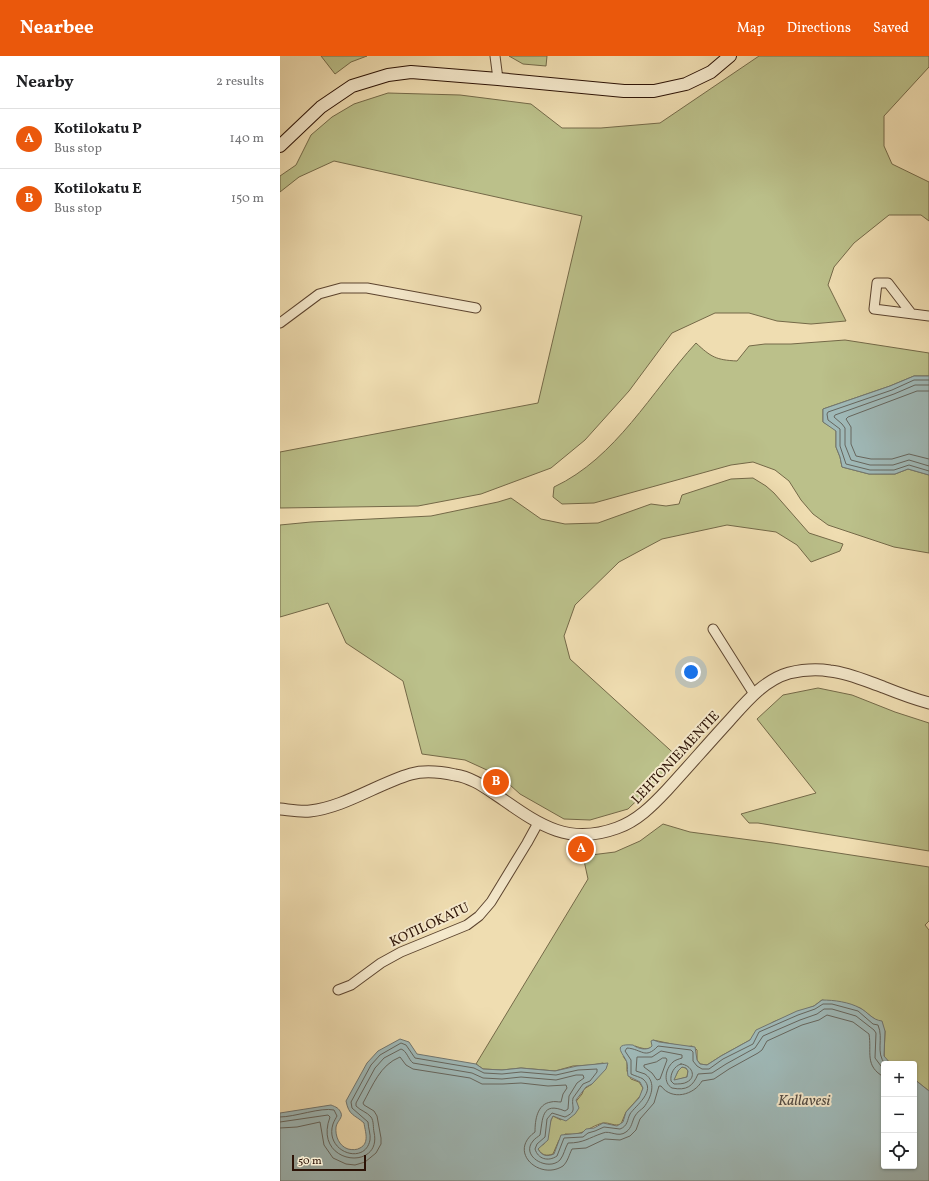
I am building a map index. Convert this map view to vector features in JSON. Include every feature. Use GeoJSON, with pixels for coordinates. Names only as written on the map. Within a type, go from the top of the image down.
{"type":"FeatureCollection","features":[{"type":"Feature","properties":{"kind":"main road"},"geometry":{"type":"LineString","coordinates":[[280,146],[321,107],[352,86],[388,75],[411,72],[624,91],[654,91],[686,84],[711,72],[730,56]]}},
{"type":"Feature","properties":{"kind":"street"},"geometry":{"type":"LineString","coordinates":[[494,56],[498,79]]}},
{"type":"Feature","properties":{"kind":"street"},"geometry":{"type":"LineString","coordinates":[[280,324],[319,294],[341,288],[367,288],[476,308]]}},
{"type":"Feature","properties":{"kind":"street"},"geometry":{"type":"LineString","coordinates":[[911,314],[929,316]]}},
{"type":"Feature","properties":{"kind":"street"},"geometry":{"type":"LineString","coordinates":[[713,629],[754,694]]}},
{"type":"Feature","properties":{"kind":"street","name":"LEHTONIEMENTIE"},"geometry":{"type":"LineString","coordinates":[[280,809],[310,811],[348,800],[412,774],[434,772],[458,775],[477,782],[538,823],[550,829],[575,836],[594,835],[618,828],[634,820],[653,805],[754,694],[772,681],[789,673],[814,670],[842,672],[929,703]]}},
{"type":"Feature","properties":{"kind":"street","name":"KOTILOKATU"},"geometry":{"type":"LineString","coordinates":[[338,990],[351,985],[382,962],[401,952],[467,925],[479,916],[495,896],[538,823]]}},
{"type":"Feature","properties":{"kind":"green space"},"geometry":{"type":"Polygon","coordinates":[[[321,56],[367,56],[351,62],[335,74],[321,56]]]}},
{"type":"Feature","properties":{"kind":"green space"},"geometry":{"type":"Polygon","coordinates":[[[509,56],[547,56],[546,66],[523,64],[509,56]]]}},
{"type":"Feature","properties":{"kind":"green space"},"geometry":{"type":"Polygon","coordinates":[[[759,56],[929,56],[929,67],[884,116],[884,146],[892,164],[929,182],[929,221],[921,215],[889,215],[854,243],[834,267],[828,285],[846,321],[811,324],[777,321],[749,313],[715,313],[672,333],[629,391],[585,440],[551,468],[481,494],[418,506],[280,508],[280,452],[538,403],[582,216],[334,161],[299,177],[280,192],[280,176],[296,165],[311,135],[332,117],[354,104],[388,93],[460,95],[531,104],[562,128],[601,128],[660,123],[759,56]]]}},
{"type":"Feature","properties":{"kind":"green space"},"geometry":{"type":"Polygon","coordinates":[[[845,340],[929,353],[929,376],[914,376],[890,386],[823,409],[823,422],[836,430],[836,447],[842,467],[869,474],[895,474],[908,469],[929,475],[929,553],[894,547],[828,525],[813,514],[801,500],[789,481],[775,470],[753,462],[731,465],[594,503],[562,504],[553,497],[554,487],[576,474],[596,459],[614,442],[696,343],[714,357],[724,360],[737,361],[749,346],[845,340]]]}},
{"type":"Feature","properties":{"kind":"green space"},"geometry":{"type":"Polygon","coordinates":[[[753,478],[774,493],[809,533],[843,544],[840,551],[811,562],[797,545],[776,532],[727,525],[662,539],[619,562],[575,605],[564,636],[570,659],[680,759],[628,809],[590,820],[564,819],[520,794],[500,776],[465,760],[422,754],[403,681],[346,643],[328,603],[280,617],[280,525],[431,516],[511,498],[541,519],[565,524],[598,523],[651,504],[666,506],[679,504],[682,495],[731,479],[753,478]]]}},
{"type":"Feature","properties":{"kind":"green space"},"geometry":{"type":"Polygon","coordinates":[[[818,688],[852,695],[895,712],[929,723],[929,851],[758,823],[749,823],[741,814],[816,793],[757,719],[783,695],[818,688]]]}},
{"type":"Feature","properties":{"kind":"green space"},"geometry":{"type":"Polygon","coordinates":[[[663,824],[690,832],[929,867],[929,921],[925,925],[929,930],[929,1091],[917,1081],[917,1061],[888,1061],[884,1057],[885,1031],[876,1020],[860,1008],[822,1000],[814,1006],[773,1022],[750,1040],[707,1065],[700,1064],[697,1060],[697,1050],[692,1046],[686,1047],[653,1040],[653,1046],[651,1048],[644,1049],[635,1046],[623,1056],[627,1062],[627,1071],[631,1079],[639,1082],[643,1088],[641,1095],[626,1112],[621,1124],[616,1125],[603,1123],[578,1134],[565,1134],[559,1140],[553,1154],[547,1155],[541,1153],[538,1149],[544,1144],[553,1116],[561,1120],[582,1094],[584,1089],[592,1084],[607,1066],[603,1063],[573,1066],[555,1071],[521,1068],[502,1070],[483,1069],[476,1064],[588,879],[583,856],[615,852],[640,841],[663,824]]]}},
{"type":"Feature","properties":{"kind":"green space"},"geometry":{"type":"Polygon","coordinates":[[[682,1067],[686,1068],[688,1071],[687,1077],[673,1081],[678,1071],[682,1067]]]}},
{"type":"Feature","properties":{"kind":"water"},"geometry":{"type":"Polygon","coordinates":[[[914,376],[929,376],[929,475],[908,469],[895,474],[869,474],[842,467],[836,447],[836,431],[823,422],[823,409],[890,386],[914,376]]]}},
{"type":"Feature","properties":{"kind":"water","name":"Kallavesi"},"geometry":{"type":"Polygon","coordinates":[[[822,1000],[836,1001],[856,1006],[875,1019],[882,1021],[885,1031],[884,1056],[888,1061],[881,1061],[881,1169],[917,1169],[917,1081],[929,1091],[929,1181],[280,1181],[280,1113],[331,1105],[334,1106],[341,1113],[341,1118],[336,1127],[336,1134],[340,1143],[348,1149],[354,1150],[360,1148],[366,1140],[364,1123],[350,1112],[346,1101],[367,1063],[378,1051],[400,1039],[409,1042],[417,1054],[476,1064],[483,1069],[502,1070],[521,1068],[555,1071],[577,1066],[608,1063],[606,1069],[592,1084],[586,1087],[576,1100],[579,1108],[575,1114],[566,1121],[553,1116],[548,1140],[538,1149],[543,1154],[549,1155],[554,1154],[561,1135],[582,1133],[586,1129],[594,1128],[603,1123],[617,1126],[623,1122],[626,1112],[639,1098],[643,1088],[640,1082],[628,1076],[627,1063],[620,1048],[622,1046],[633,1045],[648,1049],[652,1046],[651,1041],[653,1040],[695,1047],[697,1060],[700,1064],[707,1065],[750,1040],[756,1030],[797,1011],[814,1006],[822,1000]],[[682,1067],[678,1071],[674,1080],[687,1077],[688,1071],[686,1068],[682,1067]]]}},
{"type":"Feature","properties":{"kind":"place","name":"Kotilokatu E"},"geometry":{"type":"Point","coordinates":[496,782]}},
{"type":"Feature","properties":{"kind":"place","name":"Kotilokatu P"},"geometry":{"type":"Point","coordinates":[581,849]}}]}
